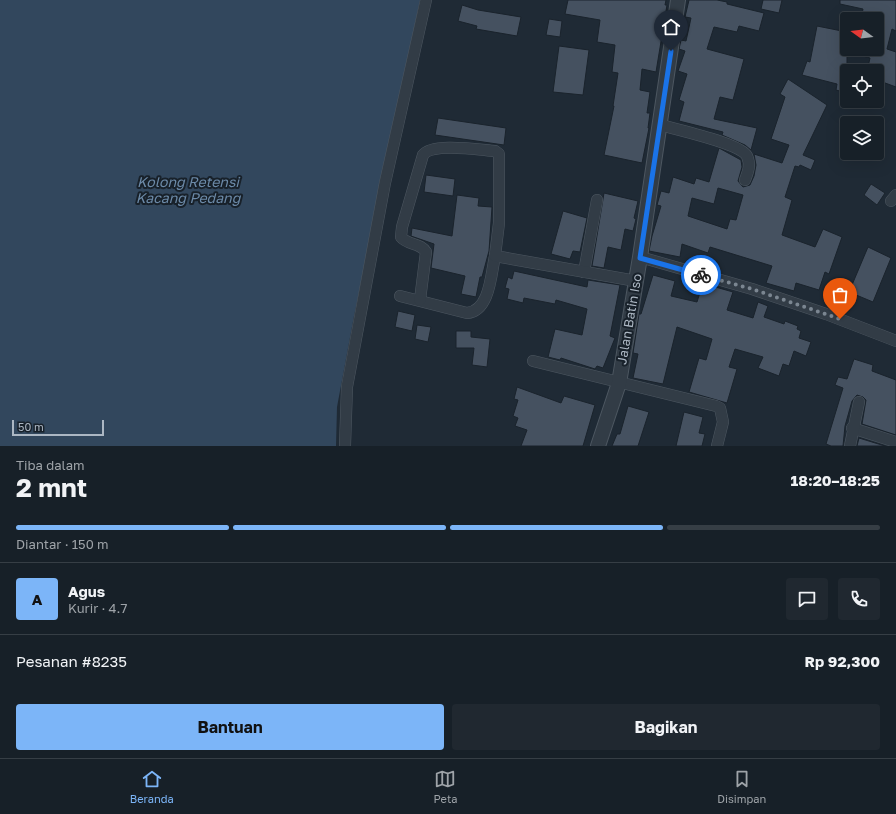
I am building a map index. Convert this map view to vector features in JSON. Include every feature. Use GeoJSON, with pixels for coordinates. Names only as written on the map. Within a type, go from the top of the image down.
{"type":"FeatureCollection","features":[{"type":"Feature","properties":{"kind":"street"},"geometry":{"type":"LineString","coordinates":[[345,446],[347,387],[385,183],[426,0]]}},
{"type":"Feature","properties":{"kind":"street","name":"Jalan Batin Iso"},"geometry":{"type":"LineString","coordinates":[[598,446],[619,383],[661,125],[678,0]]}},
{"type":"Feature","properties":{"kind":"street"},"geometry":{"type":"LineString","coordinates":[[661,125],[730,144],[743,152],[747,157],[749,166],[745,180]]}},
{"type":"Feature","properties":{"kind":"street"},"geometry":{"type":"LineString","coordinates":[[400,296],[467,313],[473,313],[479,309],[486,296],[495,256],[499,223],[499,154],[495,151],[454,147],[429,149],[425,151],[406,214],[401,237],[425,250],[426,252],[420,300]]}},
{"type":"Feature","properties":{"kind":"street"},"geometry":{"type":"LineString","coordinates":[[584,272],[597,200]]}},
{"type":"Feature","properties":{"kind":"street"},"geometry":{"type":"LineString","coordinates":[[495,256],[636,281]]}},
{"type":"Feature","properties":{"kind":"street"},"geometry":{"type":"LineString","coordinates":[[640,258],[752,289],[826,314],[896,341]]}},
{"type":"Feature","properties":{"kind":"street"},"geometry":{"type":"LineString","coordinates":[[533,361],[720,408],[723,422],[717,446]]}},
{"type":"Feature","properties":{"kind":"street"},"geometry":{"type":"LineString","coordinates":[[850,446],[852,428],[859,402]]}},
{"type":"Feature","properties":{"kind":"street"},"geometry":{"type":"LineString","coordinates":[[852,428],[896,442]]}},
{"type":"Feature","properties":{"kind":"water","name":"Kolong Retensi Kacang Pedang"},"geometry":{"type":"Polygon","coordinates":[[[0,0],[420,0],[354,316],[337,407],[336,446],[0,446],[0,0]]]}},
{"type":"Feature","properties":{"kind":"building"},"geometry":{"type":"Polygon","coordinates":[[[568,0],[666,0],[665,5],[667,5],[656,72],[642,69],[640,90],[650,92],[647,113],[650,113],[649,128],[642,163],[604,155],[614,106],[618,73],[612,72],[615,45],[597,42],[600,20],[565,14],[568,0]]]}},
{"type":"Feature","properties":{"kind":"building"},"geometry":{"type":"Polygon","coordinates":[[[689,0],[717,0],[764,13],[759,31],[739,26],[737,32],[714,27],[707,49],[744,59],[733,100],[720,97],[714,119],[757,128],[751,150],[745,145],[722,135],[723,132],[679,121],[684,102],[679,100],[687,74],[678,71],[685,51],[679,49],[681,40],[686,41],[691,18],[685,17],[689,0]]]}},
{"type":"Feature","properties":{"kind":"building"},"geometry":{"type":"Polygon","coordinates":[[[763,0],[782,0],[779,13],[761,9],[763,0]]]}},
{"type":"Feature","properties":{"kind":"building"},"geometry":{"type":"Polygon","coordinates":[[[840,0],[896,0],[896,31],[892,29],[887,49],[896,52],[896,87],[884,83],[884,64],[869,64],[870,58],[863,56],[884,56],[884,12],[862,12],[863,9],[840,4],[840,0]]]}},
{"type":"Feature","properties":{"kind":"building"},"geometry":{"type":"Polygon","coordinates":[[[462,5],[478,10],[521,17],[517,36],[476,29],[477,26],[458,21],[462,5]]]}},
{"type":"Feature","properties":{"kind":"building"},"geometry":{"type":"Polygon","coordinates":[[[549,19],[562,21],[560,37],[546,35],[549,19]]]}},
{"type":"Feature","properties":{"kind":"building"},"geometry":{"type":"Polygon","coordinates":[[[817,26],[840,31],[840,56],[847,56],[847,64],[840,64],[840,91],[836,90],[837,84],[802,75],[807,61],[810,62],[817,26]]]}},
{"type":"Feature","properties":{"kind":"building"},"geometry":{"type":"Polygon","coordinates":[[[559,46],[589,50],[583,95],[553,92],[559,46]]]}},
{"type":"Feature","properties":{"kind":"building"},"geometry":{"type":"Polygon","coordinates":[[[788,79],[827,105],[803,155],[815,160],[811,170],[800,165],[799,167],[795,166],[785,197],[792,200],[782,235],[815,247],[823,229],[842,237],[829,274],[825,272],[819,290],[796,283],[794,291],[766,283],[772,266],[710,247],[708,253],[682,244],[680,257],[649,251],[661,206],[657,205],[661,191],[669,193],[673,177],[694,184],[696,178],[709,182],[719,148],[741,160],[742,167],[738,181],[743,187],[750,185],[754,176],[756,165],[754,154],[782,163],[789,145],[771,139],[785,97],[780,94],[788,79]],[[718,188],[714,204],[692,198],[688,216],[727,229],[730,219],[736,220],[743,195],[718,188]]]}},
{"type":"Feature","properties":{"kind":"building"},"geometry":{"type":"Polygon","coordinates":[[[438,118],[506,128],[504,145],[435,135],[438,118]]]}},
{"type":"Feature","properties":{"kind":"building"},"geometry":{"type":"Polygon","coordinates":[[[426,175],[455,179],[453,196],[424,192],[426,175]]]}},
{"type":"Feature","properties":{"kind":"building"},"geometry":{"type":"Polygon","coordinates":[[[871,184],[885,193],[877,205],[864,195],[871,184]]]}},
{"type":"Feature","properties":{"kind":"building"},"geometry":{"type":"Polygon","coordinates":[[[604,193],[638,201],[633,231],[625,229],[621,250],[608,247],[604,268],[592,266],[604,193]]]}},
{"type":"Feature","properties":{"kind":"building"},"geometry":{"type":"Polygon","coordinates":[[[457,195],[479,198],[478,206],[492,207],[489,251],[482,277],[480,277],[476,297],[461,294],[465,276],[431,268],[434,244],[411,236],[412,228],[452,236],[457,195]]]}},
{"type":"Feature","properties":{"kind":"building"},"geometry":{"type":"Polygon","coordinates":[[[563,211],[587,218],[580,252],[573,251],[570,259],[551,254],[563,211]]]}},
{"type":"Feature","properties":{"kind":"building"},"geometry":{"type":"Polygon","coordinates":[[[868,247],[891,258],[873,302],[849,292],[868,247]]]}},
{"type":"Feature","properties":{"kind":"building"},"geometry":{"type":"Polygon","coordinates":[[[514,271],[587,287],[588,280],[620,285],[610,336],[615,338],[603,368],[597,366],[595,369],[561,358],[560,360],[548,357],[555,329],[582,335],[587,309],[556,300],[555,304],[524,298],[523,303],[507,299],[509,289],[505,288],[508,277],[512,279],[514,271]]]}},
{"type":"Feature","properties":{"kind":"building"},"geometry":{"type":"Polygon","coordinates":[[[653,275],[675,281],[671,296],[697,302],[701,289],[710,292],[712,286],[733,292],[727,310],[753,318],[758,302],[768,306],[764,317],[784,324],[785,321],[798,326],[797,329],[801,331],[799,338],[811,342],[806,356],[794,351],[789,366],[783,364],[779,376],[758,368],[763,357],[735,349],[729,367],[737,369],[727,403],[689,392],[699,358],[706,360],[712,339],[677,327],[663,384],[633,378],[638,354],[633,353],[639,314],[641,314],[653,275]]]}},
{"type":"Feature","properties":{"kind":"building"},"geometry":{"type":"Polygon","coordinates":[[[398,311],[415,315],[412,331],[395,327],[398,311]]]}},
{"type":"Feature","properties":{"kind":"building"},"geometry":{"type":"Polygon","coordinates":[[[417,325],[431,327],[428,342],[415,339],[417,325]]]}},
{"type":"Feature","properties":{"kind":"building"},"geometry":{"type":"Polygon","coordinates":[[[456,331],[471,331],[471,337],[490,339],[487,367],[472,365],[474,348],[456,348],[456,331]]]}},
{"type":"Feature","properties":{"kind":"building"},"geometry":{"type":"Polygon","coordinates":[[[854,359],[873,365],[872,371],[896,380],[896,435],[862,424],[866,400],[857,395],[852,401],[845,426],[843,446],[831,446],[826,444],[843,388],[835,385],[838,377],[847,379],[854,359]]]}},
{"type":"Feature","properties":{"kind":"building"},"geometry":{"type":"Polygon","coordinates":[[[517,387],[561,403],[564,396],[595,405],[583,446],[521,446],[527,430],[515,426],[518,418],[513,416],[518,400],[514,399],[517,387]]]}},
{"type":"Feature","properties":{"kind":"building"},"geometry":{"type":"Polygon","coordinates":[[[628,406],[649,412],[638,446],[612,446],[617,434],[620,434],[628,406]]]}},
{"type":"Feature","properties":{"kind":"building"},"geometry":{"type":"Polygon","coordinates":[[[684,412],[703,417],[699,433],[705,434],[702,446],[676,446],[684,412]]]}},
{"type":"Feature","properties":{"kind":"building"},"geometry":{"type":"Polygon","coordinates":[[[859,438],[885,446],[857,446],[859,438]]]}},
{"type":"Feature","properties":{"kind":"way so far"},"geometry":{"type":"LineString","coordinates":[[701,275],[752,289],[840,319]]}},
{"type":"Feature","properties":{"kind":"route"},"geometry":{"type":"LineString","coordinates":[[671,51],[640,258],[701,275]]}}]}
